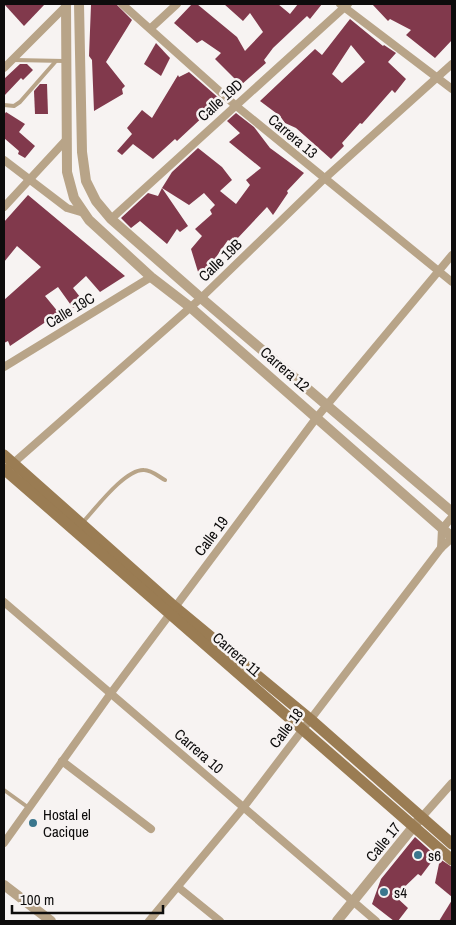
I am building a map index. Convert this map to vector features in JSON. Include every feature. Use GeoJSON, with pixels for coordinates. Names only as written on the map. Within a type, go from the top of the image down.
{"type":"FeatureCollection","features":[{"type":"Feature","properties":{"kind":"main road","name":"Carrera 11"},"geometry":{"type":"LineString","coordinates":[[4,455],[7,468],[172,611],[302,729],[418,822],[452,844]]}},
{"type":"Feature","properties":{"kind":"main road","name":"Carrera 11"},"geometry":{"type":"LineString","coordinates":[[172,611],[310,719],[418,822],[452,860]]}},
{"type":"Feature","properties":{"kind":"street","name":"Carrera 12"},"geometry":{"type":"LineString","coordinates":[[67,4],[61,61],[69,181],[74,198],[84,213],[151,277],[190,307],[452,537]]}},
{"type":"Feature","properties":{"kind":"street"},"geometry":{"type":"LineString","coordinates":[[4,68],[67,4]]}},
{"type":"Feature","properties":{"kind":"street","name":"Carrera 12"},"geometry":{"type":"LineString","coordinates":[[79,4],[80,110],[85,173],[92,195],[112,219],[201,298],[452,512]]}},
{"type":"Feature","properties":{"kind":"street","name":"Carrera 13"},"geometry":{"type":"LineString","coordinates":[[122,4],[235,105],[452,282]]}},
{"type":"Feature","properties":{"kind":"street"},"geometry":{"type":"LineString","coordinates":[[151,28],[178,4]]}},
{"type":"Feature","properties":{"kind":"street","name":"Calle 19D"},"geometry":{"type":"LineString","coordinates":[[112,219],[344,5]]}},
{"type":"Feature","properties":{"kind":"street"},"geometry":{"type":"LineString","coordinates":[[344,5],[452,89]]}},
{"type":"Feature","properties":{"kind":"street","name":"Calle 19B"},"geometry":{"type":"LineString","coordinates":[[7,468],[201,298],[324,179],[452,64]]}},
{"type":"Feature","properties":{"kind":"street"},"geometry":{"type":"LineString","coordinates":[[4,207],[67,139]]}},
{"type":"Feature","properties":{"kind":"street"},"geometry":{"type":"LineString","coordinates":[[4,160],[67,208],[84,213]]}},
{"type":"Feature","properties":{"kind":"street","name":"Calle 19"},"geometry":{"type":"LineString","coordinates":[[4,844],[111,693],[317,417],[452,255]]}},
{"type":"Feature","properties":{"kind":"street","name":"Calle 19C"},"geometry":{"type":"LineString","coordinates":[[4,367],[151,277]]}},
{"type":"Feature","properties":{"kind":"street"},"geometry":{"type":"LineString","coordinates":[[441,548],[442,529],[452,517]]}},
{"type":"Feature","properties":{"kind":"street","name":"Calle 18"},"geometry":{"type":"LineString","coordinates":[[149,921],[243,808],[441,548],[452,537]]}},
{"type":"Feature","properties":{"kind":"street","name":"Carrera 10"},"geometry":{"type":"LineString","coordinates":[[4,602],[376,921]]}},
{"type":"Feature","properties":{"kind":"street"},"geometry":{"type":"LineString","coordinates":[[62,761],[151,829]]}},
{"type":"Feature","properties":{"kind":"street","name":"Calle 17"},"geometry":{"type":"LineString","coordinates":[[337,921],[452,782]]}},
{"type":"Feature","properties":{"kind":"street"},"geometry":{"type":"LineString","coordinates":[[4,885],[51,921]]}},
{"type":"Feature","properties":{"kind":"street"},"geometry":{"type":"LineString","coordinates":[[178,887],[220,921]]}},
{"type":"Feature","properties":{"kind":"lane"},"geometry":{"type":"LineString","coordinates":[[12,60],[61,61]]}},
{"type":"Feature","properties":{"kind":"lane"},"geometry":{"type":"LineString","coordinates":[[4,105],[14,106],[20,102],[61,61]]}},
{"type":"Feature","properties":{"kind":"lane"},"geometry":{"type":"LineString","coordinates":[[78,528],[118,485],[135,472],[150,471],[165,480]]}},
{"type":"Feature","properties":{"kind":"lane"},"geometry":{"type":"LineString","coordinates":[[4,790],[29,808]]}},
{"type":"Feature","properties":{"kind":"building"},"geometry":{"type":"Polygon","coordinates":[[[4,4],[45,4],[24,26],[4,4]]]}},
{"type":"Feature","properties":{"kind":"building"},"geometry":{"type":"Polygon","coordinates":[[[116,4],[132,20],[106,62],[125,86],[122,89],[123,94],[94,111],[92,60],[89,56],[91,5],[116,4]]]}},
{"type":"Feature","properties":{"kind":"building"},"geometry":{"type":"Polygon","coordinates":[[[192,4],[197,4],[237,37],[245,51],[263,32],[250,13],[243,21],[224,4],[278,4],[290,14],[298,4],[322,4],[310,19],[307,16],[273,48],[264,60],[266,63],[241,85],[215,59],[221,53],[202,40],[197,43],[174,23],[192,4]]]}},
{"type":"Feature","properties":{"kind":"building"},"geometry":{"type":"Polygon","coordinates":[[[372,4],[452,4],[452,40],[435,58],[406,35],[411,30],[390,19],[388,21],[372,4]]]}},
{"type":"Feature","properties":{"kind":"building"},"geometry":{"type":"Polygon","coordinates":[[[350,19],[383,46],[396,53],[388,62],[406,79],[395,93],[392,90],[362,124],[360,123],[342,143],[344,146],[331,159],[296,128],[285,123],[280,116],[260,101],[315,49],[322,55],[350,19]],[[351,45],[332,74],[342,83],[365,62],[351,45]]]}},
{"type":"Feature","properties":{"kind":"building"},"geometry":{"type":"Polygon","coordinates":[[[156,43],[170,58],[161,76],[144,64],[156,43]]]}},
{"type":"Feature","properties":{"kind":"building"},"geometry":{"type":"Polygon","coordinates":[[[20,64],[27,64],[33,70],[23,80],[21,78],[4,96],[4,79],[20,64]]]}},
{"type":"Feature","properties":{"kind":"building"},"geometry":{"type":"Polygon","coordinates":[[[189,72],[221,100],[177,141],[175,139],[153,159],[133,144],[122,155],[117,151],[132,134],[127,128],[142,110],[152,118],[178,75],[179,77],[189,72]]]}},
{"type":"Feature","properties":{"kind":"building"},"geometry":{"type":"Polygon","coordinates":[[[40,84],[47,84],[48,114],[35,114],[34,91],[40,84]]]}},
{"type":"Feature","properties":{"kind":"building"},"geometry":{"type":"Polygon","coordinates":[[[6,112],[25,124],[19,132],[35,146],[25,158],[18,154],[19,151],[4,138],[4,115],[6,112]]]}},
{"type":"Feature","properties":{"kind":"building"},"geometry":{"type":"Polygon","coordinates":[[[236,113],[254,127],[270,148],[304,173],[287,191],[288,193],[273,215],[267,207],[235,241],[234,239],[231,242],[228,240],[212,263],[199,275],[191,249],[202,236],[195,229],[212,214],[210,210],[215,205],[204,193],[189,205],[162,188],[172,172],[198,148],[222,167],[232,180],[220,191],[236,204],[250,185],[246,180],[261,168],[229,142],[240,133],[227,121],[236,113]]]}},
{"type":"Feature","properties":{"kind":"building"},"geometry":{"type":"Polygon","coordinates":[[[162,188],[188,226],[180,232],[177,229],[167,244],[140,221],[131,228],[121,218],[148,193],[158,196],[162,188]]]}},
{"type":"Feature","properties":{"kind":"building"},"geometry":{"type":"Polygon","coordinates":[[[28,195],[125,276],[100,292],[86,276],[73,288],[84,302],[73,308],[58,287],[45,296],[59,313],[10,346],[8,341],[4,343],[4,300],[41,267],[17,246],[4,262],[4,222],[28,195]]]}},
{"type":"Feature","properties":{"kind":"building"},"geometry":{"type":"Polygon","coordinates":[[[415,837],[436,856],[421,876],[418,874],[395,896],[408,908],[398,921],[394,921],[372,904],[381,879],[415,837]]]}},
{"type":"Feature","properties":{"kind":"building"},"geometry":{"type":"Polygon","coordinates":[[[440,859],[452,867],[452,897],[435,883],[440,859]]]}},
{"type":"Feature","properties":{"kind":"building"},"geometry":{"type":"Polygon","coordinates":[[[452,900],[452,921],[439,921],[452,900]]]}},
{"type":"Feature","properties":{"kind":"place","name":"Hostal el Cacique"},"geometry":{"type":"Point","coordinates":[33,823]}},
{"type":"Feature","properties":{"kind":"place","name":"s6"},"geometry":{"type":"Point","coordinates":[418,855]}},
{"type":"Feature","properties":{"kind":"place","name":"s4"},"geometry":{"type":"Point","coordinates":[384,892]}}]}
